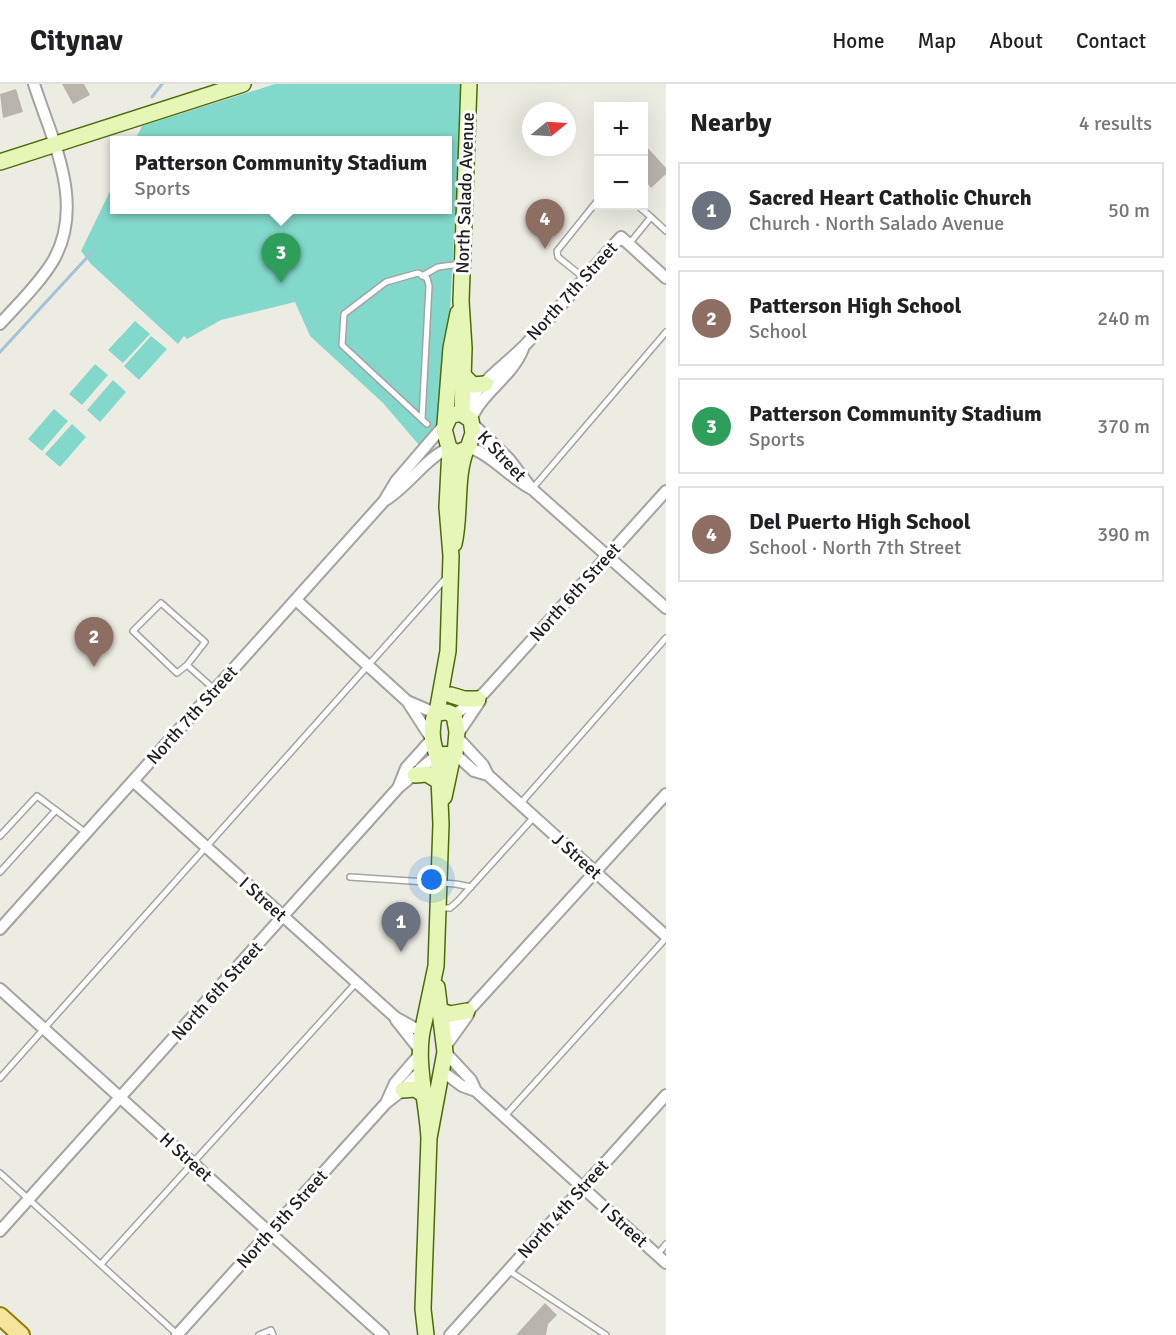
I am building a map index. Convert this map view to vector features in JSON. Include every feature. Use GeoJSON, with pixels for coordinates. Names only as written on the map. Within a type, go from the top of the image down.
{"type":"FeatureCollection","features":[{"type":"Feature","properties":{"kind":"main road"},"geometry":{"type":"LineString","coordinates":[[0,162],[243,84]]}},
{"type":"Feature","properties":{"kind":"main road","name":"North Salado Avenue"},"geometry":{"type":"LineString","coordinates":[[467,418],[461,302],[469,84]]}},
{"type":"Feature","properties":{"kind":"main road","name":"North Salado Avenue"},"geometry":{"type":"LineString","coordinates":[[445,425],[453,335],[461,302]]}},
{"type":"Feature","properties":{"kind":"main road"},"geometry":{"type":"LineString","coordinates":[[463,375],[473,385],[485,384]]}},
{"type":"Feature","properties":{"kind":"main road"},"geometry":{"type":"LineString","coordinates":[[441,824],[438,781],[446,755],[457,737],[444,714],[451,574],[447,507],[449,448],[445,425],[450,416],[467,418],[472,440],[466,450],[461,471],[458,523],[451,556]]}},
{"type":"Feature","properties":{"kind":"main road"},"geometry":{"type":"LineString","coordinates":[[449,448],[457,453],[466,450]]}},
{"type":"Feature","properties":{"kind":"main road"},"geometry":{"type":"LineString","coordinates":[[429,1138],[441,1072],[443,1041],[436,966],[446,755],[432,738],[451,695],[448,651]]}},
{"type":"Feature","properties":{"kind":"main road"},"geometry":{"type":"LineString","coordinates":[[451,695],[464,699],[481,696]]}},
{"type":"Feature","properties":{"kind":"main road"},"geometry":{"type":"LineString","coordinates":[[415,775],[427,774],[438,781]]}},
{"type":"Feature","properties":{"kind":"main road"},"geometry":{"type":"LineString","coordinates":[[426,1335],[423,1308],[429,1138],[420,1052],[421,1030],[436,966]]}},
{"type":"Feature","properties":{"kind":"main road"},"geometry":{"type":"LineString","coordinates":[[439,1010],[450,1014],[470,1009]]}},
{"type":"Feature","properties":{"kind":"main road"},"geometry":{"type":"LineString","coordinates":[[403,1090],[415,1089],[426,1096]]}},
{"type":"Feature","properties":{"kind":"main road"},"geometry":{"type":"LineString","coordinates":[[412,1335],[423,1308]]}},
{"type":"Feature","properties":{"kind":"main road"},"geometry":{"type":"LineString","coordinates":[[0,1316],[21,1335]]}},
{"type":"Feature","properties":{"kind":"street"},"geometry":{"type":"LineString","coordinates":[[0,324],[39,281],[63,241],[68,217],[68,198],[54,144],[34,84]]}},
{"type":"Feature","properties":{"kind":"street"},"geometry":{"type":"LineString","coordinates":[[625,240],[666,278]]}},
{"type":"Feature","properties":{"kind":"street","name":"North 7th Street"},"geometry":{"type":"LineString","coordinates":[[467,418],[469,403],[485,384],[524,346],[584,278],[625,240]]}},
{"type":"Feature","properties":{"kind":"street","name":"North 7th Street"},"geometry":{"type":"LineString","coordinates":[[467,418],[476,411],[516,363],[524,346]]}},
{"type":"Feature","properties":{"kind":"street","name":"K Street"},"geometry":{"type":"LineString","coordinates":[[467,418],[518,469],[532,489]]}},
{"type":"Feature","properties":{"kind":"street","name":"North 7th Street"},"geometry":{"type":"LineString","coordinates":[[0,929],[384,501],[396,481],[445,425]]}},
{"type":"Feature","properties":{"kind":"street","name":"North 7th Street"},"geometry":{"type":"LineString","coordinates":[[384,501],[408,485],[438,453],[449,448]]}},
{"type":"Feature","properties":{"kind":"street","name":"K Street"},"geometry":{"type":"LineString","coordinates":[[466,450],[478,450],[513,478],[532,489],[666,608]]}},
{"type":"Feature","properties":{"kind":"street","name":"North 6th Street"},"geometry":{"type":"LineString","coordinates":[[457,737],[481,696],[666,491]]}},
{"type":"Feature","properties":{"kind":"street"},"geometry":{"type":"LineString","coordinates":[[296,600],[407,701],[432,738],[406,768],[398,788]]}},
{"type":"Feature","properties":{"kind":"street","name":"North 6th Street"},"geometry":{"type":"LineString","coordinates":[[444,714],[481,696]]}},
{"type":"Feature","properties":{"kind":"street"},"geometry":{"type":"LineString","coordinates":[[407,701],[444,714]]}},
{"type":"Feature","properties":{"kind":"street","name":"J Street"},"geometry":{"type":"LineString","coordinates":[[457,737],[483,765],[488,775],[666,937]]}},
{"type":"Feature","properties":{"kind":"street","name":"North 6th Street"},"geometry":{"type":"LineString","coordinates":[[0,1231],[398,788],[446,755]]}},
{"type":"Feature","properties":{"kind":"street","name":"J Street"},"geometry":{"type":"LineString","coordinates":[[446,755],[474,771],[488,775]]}},
{"type":"Feature","properties":{"kind":"street","name":"I Street"},"geometry":{"type":"LineString","coordinates":[[133,781],[395,1017],[420,1052]]}},
{"type":"Feature","properties":{"kind":"street"},"geometry":{"type":"LineString","coordinates":[[421,1030],[431,1026],[443,1041],[666,794]]}},
{"type":"Feature","properties":{"kind":"street","name":"H Street"},"geometry":{"type":"LineString","coordinates":[[0,989],[383,1335]]}},
{"type":"Feature","properties":{"kind":"street","name":"I Street"},"geometry":{"type":"LineString","coordinates":[[395,1017],[421,1030]]}},
{"type":"Feature","properties":{"kind":"street","name":"I Street"},"geometry":{"type":"LineString","coordinates":[[443,1041],[476,1090],[504,1118],[666,1263]]}},
{"type":"Feature","properties":{"kind":"street","name":"North 5th Street"},"geometry":{"type":"LineString","coordinates":[[386,1102],[394,1083],[420,1052]]}},
{"type":"Feature","properties":{"kind":"street"},"geometry":{"type":"LineString","coordinates":[[423,1072],[441,1072]]}},
{"type":"Feature","properties":{"kind":"street","name":"North 5th Street"},"geometry":{"type":"LineString","coordinates":[[178,1335],[386,1102],[423,1072]]}},
{"type":"Feature","properties":{"kind":"street","name":"I Street"},"geometry":{"type":"LineString","coordinates":[[441,1072],[462,1086],[476,1090]]}},
{"type":"Feature","properties":{"kind":"street","name":"North 4th Street"},"geometry":{"type":"LineString","coordinates":[[450,1335],[666,1095]]}},
{"type":"Feature","properties":{"kind":"street","name":"North 4th Street"},"geometry":{"type":"LineString","coordinates":[[441,1335],[459,1324]]}},
{"type":"Feature","properties":{"kind":"street","name":"H Street"},"geometry":{"type":"LineString","coordinates":[[374,1325],[392,1335]]}},
{"type":"Feature","properties":{"kind":"lane"},"geometry":{"type":"LineString","coordinates":[[584,278],[558,256],[557,251],[594,205]]}},
{"type":"Feature","properties":{"kind":"lane"},"geometry":{"type":"LineString","coordinates":[[642,210],[666,231]]}},
{"type":"Feature","properties":{"kind":"lane"},"geometry":{"type":"LineString","coordinates":[[625,240],[651,218]]}},
{"type":"Feature","properties":{"kind":"lane"},"geometry":{"type":"LineString","coordinates":[[423,276],[438,267],[462,264]]}},
{"type":"Feature","properties":{"kind":"lane"},"geometry":{"type":"LineString","coordinates":[[422,419],[429,286],[427,278],[418,273],[386,282],[344,314],[342,345],[422,419],[428,424]]}},
{"type":"Feature","properties":{"kind":"lane"},"geometry":{"type":"LineString","coordinates":[[532,489],[666,332]]}},
{"type":"Feature","properties":{"kind":"lane"},"geometry":{"type":"LineString","coordinates":[[0,1078],[451,574]]}},
{"type":"Feature","properties":{"kind":"lane"},"geometry":{"type":"LineString","coordinates":[[161,603],[205,642],[187,665],[177,673],[134,631],[161,603]]}},
{"type":"Feature","properties":{"kind":"lane"},"geometry":{"type":"LineString","coordinates":[[520,804],[666,638]]}},
{"type":"Feature","properties":{"kind":"lane"},"geometry":{"type":"LineString","coordinates":[[187,665],[214,689]]}},
{"type":"Feature","properties":{"kind":"lane"},"geometry":{"type":"LineString","coordinates":[[0,836],[38,796],[85,832]]}},
{"type":"Feature","properties":{"kind":"lane"},"geometry":{"type":"LineString","coordinates":[[0,872],[56,810]]}},
{"type":"Feature","properties":{"kind":"lane"},"geometry":{"type":"LineString","coordinates":[[438,908],[450,908],[534,817]]}},
{"type":"Feature","properties":{"kind":"lane"},"geometry":{"type":"LineString","coordinates":[[350,877],[439,882],[471,887]]}},
{"type":"Feature","properties":{"kind":"lane"},"geometry":{"type":"LineString","coordinates":[[504,1118],[666,937]]}},
{"type":"Feature","properties":{"kind":"lane"},"geometry":{"type":"LineString","coordinates":[[100,1264],[356,983]]}},
{"type":"Feature","properties":{"kind":"lane"},"geometry":{"type":"LineString","coordinates":[[0,1173],[178,1335]]}},
{"type":"Feature","properties":{"kind":"lane"},"geometry":{"type":"LineString","coordinates":[[657,1255],[666,1244]]}},
{"type":"Feature","properties":{"kind":"lane"},"geometry":{"type":"LineString","coordinates":[[508,1270],[606,1335]]}},
{"type":"Feature","properties":{"kind":"lane"},"geometry":{"type":"LineString","coordinates":[[260,1335],[271,1330],[273,1335]]}},
{"type":"Feature","properties":{"kind":"shaded area"},"geometry":{"type":"Polygon","coordinates":[[[275,84],[462,84],[445,407],[440,422],[419,445],[383,403],[310,336],[295,302],[221,320],[187,339],[184,336],[178,344],[91,264],[81,251],[110,191],[110,214],[452,214],[452,136],[137,136],[142,126],[275,84]]]}},
{"type":"Feature","properties":{"kind":"shaded area"},"geometry":{"type":"Polygon","coordinates":[[[135,321],[150,334],[123,363],[108,350],[135,321]]]}},
{"type":"Feature","properties":{"kind":"shaded area"},"geometry":{"type":"Polygon","coordinates":[[[151,336],[167,349],[139,380],[124,366],[151,336]]]}},
{"type":"Feature","properties":{"kind":"shaded area"},"geometry":{"type":"Polygon","coordinates":[[[95,364],[108,375],[82,405],[69,394],[95,364]]]}},
{"type":"Feature","properties":{"kind":"shaded area"},"geometry":{"type":"Polygon","coordinates":[[[113,380],[126,392],[100,422],[87,410],[113,380]]]}},
{"type":"Feature","properties":{"kind":"shaded area"},"geometry":{"type":"Polygon","coordinates":[[[54,409],[68,421],[42,451],[28,439],[54,409]]]}},
{"type":"Feature","properties":{"kind":"shaded area"},"geometry":{"type":"Polygon","coordinates":[[[72,424],[86,437],[60,467],[45,454],[72,424]]]}},
{"type":"Feature","properties":{"kind":"building"},"geometry":{"type":"Polygon","coordinates":[[[62,84],[84,84],[90,95],[73,104],[62,84]]]}},
{"type":"Feature","properties":{"kind":"building"},"geometry":{"type":"Polygon","coordinates":[[[16,89],[23,112],[3,118],[0,94],[16,89]]]}},
{"type":"Feature","properties":{"kind":"building"},"geometry":{"type":"Polygon","coordinates":[[[648,148],[666,168],[666,174],[651,188],[648,184],[648,148]]]}},
{"type":"Feature","properties":{"kind":"building"},"geometry":{"type":"Polygon","coordinates":[[[545,1303],[557,1315],[548,1324],[546,1335],[516,1335],[545,1303]]]}},
{"type":"Feature","properties":{"kind":"waterway"},"geometry":{"type":"LineString","coordinates":[[152,97],[162,84]]}},
{"type":"Feature","properties":{"kind":"waterway"},"geometry":{"type":"LineString","coordinates":[[0,352],[93,251]]}},
{"type":"Feature","properties":{"kind":"place","name":"Del Puerto High School"},"geometry":{"type":"Point","coordinates":[545,249]}},
{"type":"Feature","properties":{"kind":"place","name":"Patterson Community Stadium"},"geometry":{"type":"Point","coordinates":[281,283]}},
{"type":"Feature","properties":{"kind":"place","name":"Patterson High School"},"geometry":{"type":"Point","coordinates":[94,667]}},
{"type":"Feature","properties":{"kind":"place","name":"Sacred Heart Catholic Church"},"geometry":{"type":"Point","coordinates":[401,952]}}]}
